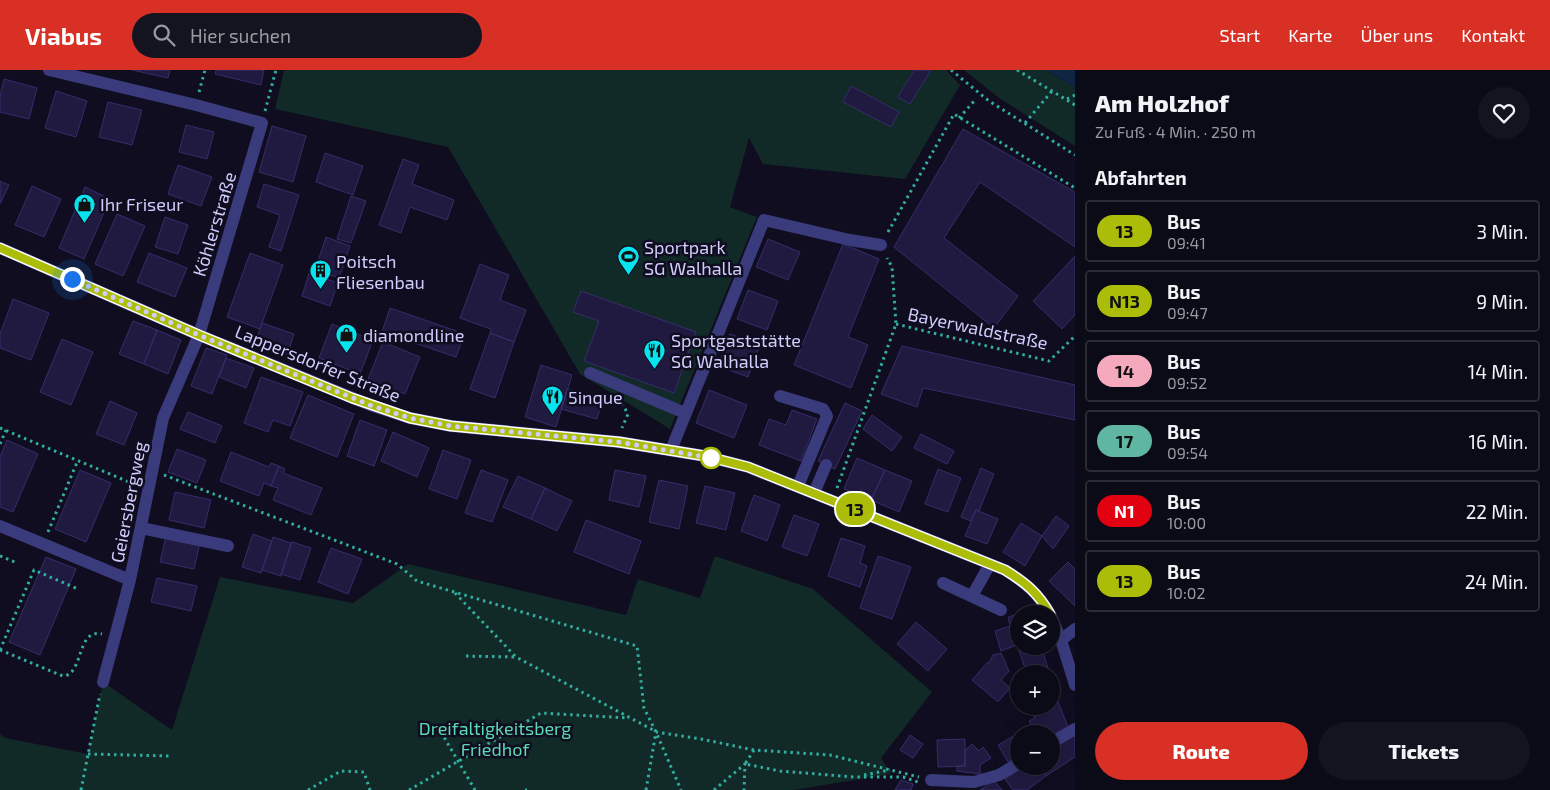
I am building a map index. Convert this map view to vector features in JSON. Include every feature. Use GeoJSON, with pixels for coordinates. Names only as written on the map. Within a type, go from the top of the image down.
{"type":"FeatureCollection","features":[{"type":"Feature","properties":{"kind":"street"},"geometry":{"type":"LineString","coordinates":[[49,70],[196,105],[262,123]]}},
{"type":"Feature","properties":{"kind":"street","name":"Köhlerstraße"},"geometry":{"type":"LineString","coordinates":[[199,335],[262,123]]}},
{"type":"Feature","properties":{"kind":"street"},"geometry":{"type":"LineString","coordinates":[[670,450],[764,220],[850,240],[881,245]]}},
{"type":"Feature","properties":{"kind":"street","name":"Lappersdorfer Straße"},"geometry":{"type":"LineString","coordinates":[[0,248],[199,335],[370,405],[410,418],[451,426],[615,441],[705,456],[748,467],[990,564],[1024,581],[1041,598],[1045,605]]}},
{"type":"Feature","properties":{"kind":"street","name":"Geiersbergweg"},"geometry":{"type":"LineString","coordinates":[[103,682],[130,580],[163,418],[199,335]]}},
{"type":"Feature","properties":{"kind":"street"},"geometry":{"type":"LineString","coordinates":[[590,374],[685,413]]}},
{"type":"Feature","properties":{"kind":"street"},"geometry":{"type":"LineString","coordinates":[[780,396],[822,409],[827,416],[798,486]]}},
{"type":"Feature","properties":{"kind":"street"},"geometry":{"type":"LineString","coordinates":[[814,493],[826,465]]}},
{"type":"Feature","properties":{"kind":"street"},"geometry":{"type":"LineString","coordinates":[[0,526],[130,580]]}},
{"type":"Feature","properties":{"kind":"street"},"geometry":{"type":"LineString","coordinates":[[141,528],[228,546]]}},
{"type":"Feature","properties":{"kind":"street"},"geometry":{"type":"LineString","coordinates":[[972,596],[990,564]]}},
{"type":"Feature","properties":{"kind":"street"},"geometry":{"type":"LineString","coordinates":[[943,583],[1001,610]]}},
{"type":"Feature","properties":{"kind":"street"},"geometry":{"type":"LineString","coordinates":[[1061,640],[1075,629]]}},
{"type":"Feature","properties":{"kind":"street","name":"Lappersdorfer Straße"},"geometry":{"type":"LineString","coordinates":[[1061,640],[1075,685]]}},
{"type":"Feature","properties":{"kind":"street"},"geometry":{"type":"LineString","coordinates":[[1060,738],[1075,729]]}},
{"type":"Feature","properties":{"kind":"street"},"geometry":{"type":"LineString","coordinates":[[929,782],[974,782],[999,775],[1010,768]]}},
{"type":"Feature","properties":{"kind":"path"},"geometry":{"type":"LineString","coordinates":[[196,105],[205,70]]}},
{"type":"Feature","properties":{"kind":"path"},"geometry":{"type":"LineString","coordinates":[[262,123],[276,70]]}},
{"type":"Feature","properties":{"kind":"path"},"geometry":{"type":"LineString","coordinates":[[951,70],[989,101],[1075,155]]}},
{"type":"Feature","properties":{"kind":"path"},"geometry":{"type":"LineString","coordinates":[[1017,70],[1075,105]]}},
{"type":"Feature","properties":{"kind":"path"},"geometry":{"type":"LineString","coordinates":[[1025,123],[1052,91]]}},
{"type":"Feature","properties":{"kind":"path"},"geometry":{"type":"LineString","coordinates":[[1066,99],[1075,95]]}},
{"type":"Feature","properties":{"kind":"path"},"geometry":{"type":"LineString","coordinates":[[960,118],[976,99]]}},
{"type":"Feature","properties":{"kind":"path"},"geometry":{"type":"LineString","coordinates":[[881,245],[954,114],[1075,188]]}},
{"type":"Feature","properties":{"kind":"path","name":"Bayerwaldstraße"},"geometry":{"type":"LineString","coordinates":[[832,500],[896,324],[892,267],[881,245]]}},
{"type":"Feature","properties":{"kind":"path","name":"Bayerwaldstraße"},"geometry":{"type":"LineString","coordinates":[[896,324],[1049,361],[1075,336]]}},
{"type":"Feature","properties":{"kind":"path"},"geometry":{"type":"LineString","coordinates":[[614,401],[623,405],[628,414],[615,441]]}},
{"type":"Feature","properties":{"kind":"path"},"geometry":{"type":"LineString","coordinates":[[0,428],[149,490]]}},
{"type":"Feature","properties":{"kind":"path"},"geometry":{"type":"LineString","coordinates":[[0,444],[6,430]]}},
{"type":"Feature","properties":{"kind":"path"},"geometry":{"type":"LineString","coordinates":[[43,544],[78,460]]}},
{"type":"Feature","properties":{"kind":"path"},"geometry":{"type":"LineString","coordinates":[[169,477],[397,564],[417,581],[637,646],[644,708],[681,790]]}},
{"type":"Feature","properties":{"kind":"path"},"geometry":{"type":"LineString","coordinates":[[0,556],[17,563]]}},
{"type":"Feature","properties":{"kind":"path"},"geometry":{"type":"LineString","coordinates":[[78,588],[34,570],[0,650],[63,676],[68,676],[72,672],[90,636],[98,633],[115,638]]}},
{"type":"Feature","properties":{"kind":"path"},"geometry":{"type":"LineString","coordinates":[[454,592],[516,657],[656,732],[754,750],[830,755],[892,770],[929,782]]}},
{"type":"Feature","properties":{"kind":"path"},"geometry":{"type":"LineString","coordinates":[[466,656],[516,657]]}},
{"type":"Feature","properties":{"kind":"path"},"geometry":{"type":"LineString","coordinates":[[81,790],[103,682]]}},
{"type":"Feature","properties":{"kind":"path"},"geometry":{"type":"LineString","coordinates":[[409,790],[541,713],[632,718]]}},
{"type":"Feature","properties":{"kind":"path"},"geometry":{"type":"LineString","coordinates":[[441,732],[475,790]]}},
{"type":"Feature","properties":{"kind":"path"},"geometry":{"type":"LineString","coordinates":[[646,790],[656,732]]}},
{"type":"Feature","properties":{"kind":"path"},"geometry":{"type":"LineString","coordinates":[[714,790],[745,764],[754,750]]}},
{"type":"Feature","properties":{"kind":"path"},"geometry":{"type":"LineString","coordinates":[[88,754],[171,756]]}},
{"type":"Feature","properties":{"kind":"path"},"geometry":{"type":"LineString","coordinates":[[745,764],[780,771],[854,777],[903,777],[929,782]]}},
{"type":"Feature","properties":{"kind":"path"},"geometry":{"type":"LineString","coordinates":[[744,790],[745,764]]}},
{"type":"Feature","properties":{"kind":"path"},"geometry":{"type":"LineString","coordinates":[[854,777],[892,770]]}},
{"type":"Feature","properties":{"kind":"path"},"geometry":{"type":"LineString","coordinates":[[308,790],[341,771],[352,771],[364,772],[370,790]]}},
{"type":"Feature","properties":{"kind":"green space","name":"Sportpark SG Walhalla"},"geometry":{"type":"Polygon","coordinates":[[[284,70],[946,70],[960,85],[905,179],[763,164],[749,138],[730,207],[757,217],[670,429],[580,374],[448,147],[275,109],[284,70]]]}},
{"type":"Feature","properties":{"kind":"green space"},"geometry":{"type":"Polygon","coordinates":[[[964,70],[1046,70],[1075,87],[1075,146],[999,98],[964,70]]]}},
{"type":"Feature","properties":{"kind":"green space","name":"Dreifaltigkeitsberg Friedhof"},"geometry":{"type":"Polygon","coordinates":[[[715,556],[813,589],[932,692],[881,758],[891,774],[794,790],[0,790],[0,734],[5,738],[88,754],[103,682],[172,730],[220,577],[353,603],[408,564],[626,615],[638,579],[700,598],[715,556]]]}},
{"type":"Feature","properties":{"kind":"water"},"geometry":{"type":"Polygon","coordinates":[[[1046,70],[1075,70],[1075,87],[1046,70]]]}},
{"type":"Feature","properties":{"kind":"building"},"geometry":{"type":"Polygon","coordinates":[[[132,70],[170,70],[168,78],[132,70]]]}},
{"type":"Feature","properties":{"kind":"building"},"geometry":{"type":"Polygon","coordinates":[[[216,70],[264,70],[261,85],[215,74],[216,70]]]}},
{"type":"Feature","properties":{"kind":"building"},"geometry":{"type":"Polygon","coordinates":[[[914,70],[931,70],[910,104],[898,97],[914,70]]]}},
{"type":"Feature","properties":{"kind":"building"},"geometry":{"type":"Polygon","coordinates":[[[4,79],[37,88],[29,119],[0,112],[0,96],[4,79]]]}},
{"type":"Feature","properties":{"kind":"building"},"geometry":{"type":"Polygon","coordinates":[[[851,86],[899,112],[891,127],[843,102],[851,86]]]}},
{"type":"Feature","properties":{"kind":"building"},"geometry":{"type":"Polygon","coordinates":[[[56,91],[87,101],[76,137],[45,128],[56,91]]]}},
{"type":"Feature","properties":{"kind":"building"},"geometry":{"type":"Polygon","coordinates":[[[108,102],[142,110],[132,145],[99,137],[108,102]]]}},
{"type":"Feature","properties":{"kind":"building"},"geometry":{"type":"Polygon","coordinates":[[[186,125],[214,132],[207,159],[179,152],[186,125]]]}},
{"type":"Feature","properties":{"kind":"building"},"geometry":{"type":"Polygon","coordinates":[[[272,126],[306,136],[293,182],[259,172],[272,126]]]}},
{"type":"Feature","properties":{"kind":"building"},"geometry":{"type":"Polygon","coordinates":[[[963,129],[1075,192],[1075,247],[980,182],[944,238],[1018,296],[994,328],[894,247],[963,129]]]}},
{"type":"Feature","properties":{"kind":"building"},"geometry":{"type":"Polygon","coordinates":[[[325,153],[363,166],[353,195],[316,182],[325,153]]]}},
{"type":"Feature","properties":{"kind":"building"},"geometry":{"type":"Polygon","coordinates":[[[403,159],[419,165],[412,184],[454,200],[447,220],[410,207],[401,233],[379,225],[403,159]]]}},
{"type":"Feature","properties":{"kind":"building"},"geometry":{"type":"Polygon","coordinates":[[[178,165],[212,177],[201,206],[168,194],[178,165]]]}},
{"type":"Feature","properties":{"kind":"building"},"geometry":{"type":"Polygon","coordinates":[[[0,181],[9,185],[0,204],[0,181]]]}},
{"type":"Feature","properties":{"kind":"building"},"geometry":{"type":"Polygon","coordinates":[[[264,184],[299,195],[281,251],[269,247],[280,215],[257,207],[264,184]]]}},
{"type":"Feature","properties":{"kind":"building"},"geometry":{"type":"Polygon","coordinates":[[[32,186],[61,199],[44,237],[15,225],[32,186]]]}},
{"type":"Feature","properties":{"kind":"building","name":"Ihr Friseur"},"geometry":{"type":"Polygon","coordinates":[[[85,187],[110,199],[84,259],[59,248],[85,187]]]}},
{"type":"Feature","properties":{"kind":"building"},"geometry":{"type":"Polygon","coordinates":[[[351,196],[366,201],[351,243],[337,239],[351,196]]]}},
{"type":"Feature","properties":{"kind":"building"},"geometry":{"type":"Polygon","coordinates":[[[117,214],[145,226],[123,276],[95,264],[117,214]]]}},
{"type":"Feature","properties":{"kind":"building"},"geometry":{"type":"Polygon","coordinates":[[[165,217],[188,225],[178,254],[155,247],[165,217]]]}},
{"type":"Feature","properties":{"kind":"building"},"geometry":{"type":"Polygon","coordinates":[[[326,237],[350,246],[339,278],[315,270],[326,237]]]}},
{"type":"Feature","properties":{"kind":"building"},"geometry":{"type":"Polygon","coordinates":[[[768,239],[800,252],[788,280],[756,267],[768,239]]]}},
{"type":"Feature","properties":{"kind":"building"},"geometry":{"type":"Polygon","coordinates":[[[843,244],[879,259],[848,337],[868,345],[851,388],[794,365],[843,244]]]}},
{"type":"Feature","properties":{"kind":"building"},"geometry":{"type":"Polygon","coordinates":[[[149,253],[187,268],[175,297],[137,282],[149,253]]]}},
{"type":"Feature","properties":{"kind":"building"},"geometry":{"type":"Polygon","coordinates":[[[250,253],[283,265],[260,329],[227,317],[250,253]]]}},
{"type":"Feature","properties":{"kind":"building"},"geometry":{"type":"Polygon","coordinates":[[[1075,256],[1075,315],[1062,329],[1033,301],[1075,256]]]}},
{"type":"Feature","properties":{"kind":"building"},"geometry":{"type":"Polygon","coordinates":[[[480,264],[509,275],[500,300],[526,310],[514,342],[490,333],[491,329],[460,318],[480,264]]]}},
{"type":"Feature","properties":{"kind":"building","name":"Poitsch Fliesenbau"},"geometry":{"type":"Polygon","coordinates":[[[309,273],[338,283],[330,306],[302,296],[309,273]]]}},
{"type":"Feature","properties":{"kind":"building"},"geometry":{"type":"Polygon","coordinates":[[[748,290],[778,301],[767,330],[737,319],[748,290]]]}},
{"type":"Feature","properties":{"kind":"building"},"geometry":{"type":"Polygon","coordinates":[[[581,291],[696,332],[674,393],[584,361],[599,321],[573,312],[581,291]]]}},
{"type":"Feature","properties":{"kind":"building"},"geometry":{"type":"Polygon","coordinates":[[[13,299],[49,313],[31,360],[0,348],[0,334],[13,299]]]}},
{"type":"Feature","properties":{"kind":"building"},"geometry":{"type":"Polygon","coordinates":[[[390,308],[465,334],[456,357],[382,332],[390,308]]]}},
{"type":"Feature","properties":{"kind":"building"},"geometry":{"type":"Polygon","coordinates":[[[133,321],[157,330],[144,364],[119,354],[133,321]]]}},
{"type":"Feature","properties":{"kind":"building"},"geometry":{"type":"Polygon","coordinates":[[[262,323],[294,334],[287,355],[255,344],[262,323]]]}},
{"type":"Feature","properties":{"kind":"building"},"geometry":{"type":"Polygon","coordinates":[[[332,324],[373,340],[360,374],[319,358],[332,324]]]}},
{"type":"Feature","properties":{"kind":"building"},"geometry":{"type":"Polygon","coordinates":[[[157,330],[181,340],[168,374],[144,364],[157,330]]]}},
{"type":"Feature","properties":{"kind":"building"},"geometry":{"type":"Polygon","coordinates":[[[490,333],[514,342],[495,398],[470,389],[490,333]]]}},
{"type":"Feature","properties":{"kind":"building"},"geometry":{"type":"Polygon","coordinates":[[[730,334],[760,345],[748,377],[718,366],[730,334]]]}},
{"type":"Feature","properties":{"kind":"building"},"geometry":{"type":"Polygon","coordinates":[[[62,339],[93,352],[71,405],[40,392],[62,339]]]}},
{"type":"Feature","properties":{"kind":"building"},"geometry":{"type":"Polygon","coordinates":[[[383,342],[420,357],[405,394],[368,379],[383,342]]]}},
{"type":"Feature","properties":{"kind":"building"},"geometry":{"type":"Polygon","coordinates":[[[902,346],[1075,385],[1075,420],[923,388],[917,407],[881,394],[902,346]]]}},
{"type":"Feature","properties":{"kind":"building"},"geometry":{"type":"Polygon","coordinates":[[[206,348],[227,355],[212,394],[191,386],[206,348]]]}},
{"type":"Feature","properties":{"kind":"building"},"geometry":{"type":"Polygon","coordinates":[[[226,358],[254,368],[246,388],[219,377],[226,358]]]}},
{"type":"Feature","properties":{"kind":"building"},"geometry":{"type":"Polygon","coordinates":[[[541,365],[572,375],[556,427],[525,417],[541,365]]]}},
{"type":"Feature","properties":{"kind":"building"},"geometry":{"type":"Polygon","coordinates":[[[261,377],[303,392],[290,426],[273,420],[268,432],[244,423],[261,377]]]}},
{"type":"Feature","properties":{"kind":"building"},"geometry":{"type":"Polygon","coordinates":[[[567,389],[603,399],[597,419],[561,409],[567,389]]]}},
{"type":"Feature","properties":{"kind":"building"},"geometry":{"type":"Polygon","coordinates":[[[709,390],[747,405],[734,438],[696,423],[709,390]]]}},
{"type":"Feature","properties":{"kind":"building"},"geometry":{"type":"Polygon","coordinates":[[[308,395],[354,414],[337,457],[290,438],[308,395]]]}},
{"type":"Feature","properties":{"kind":"building"},"geometry":{"type":"Polygon","coordinates":[[[110,401],[137,413],[124,445],[96,434],[110,401]]]}},
{"type":"Feature","properties":{"kind":"building"},"geometry":{"type":"Polygon","coordinates":[[[845,403],[862,411],[835,469],[818,461],[845,403]]]}},
{"type":"Feature","properties":{"kind":"building"},"geometry":{"type":"Polygon","coordinates":[[[792,410],[817,419],[801,461],[759,445],[769,419],[786,425],[792,410]]]}},
{"type":"Feature","properties":{"kind":"building"},"geometry":{"type":"Polygon","coordinates":[[[188,412],[222,426],[215,443],[180,429],[188,412]]]}},
{"type":"Feature","properties":{"kind":"building"},"geometry":{"type":"Polygon","coordinates":[[[872,415],[902,437],[892,451],[863,429],[872,415]]]}},
{"type":"Feature","properties":{"kind":"building"},"geometry":{"type":"Polygon","coordinates":[[[360,420],[387,430],[374,466],[347,456],[360,420]]]}},
{"type":"Feature","properties":{"kind":"building"},"geometry":{"type":"Polygon","coordinates":[[[393,432],[429,448],[417,477],[381,461],[393,432]]]}},
{"type":"Feature","properties":{"kind":"building"},"geometry":{"type":"Polygon","coordinates":[[[921,434],[954,451],[947,464],[914,448],[921,434]]]}},
{"type":"Feature","properties":{"kind":"building"},"geometry":{"type":"Polygon","coordinates":[[[7,440],[38,454],[13,512],[0,507],[0,457],[7,440]]]}},
{"type":"Feature","properties":{"kind":"building"},"geometry":{"type":"Polygon","coordinates":[[[177,449],[206,460],[197,483],[168,472],[177,449]]]}},
{"type":"Feature","properties":{"kind":"building"},"geometry":{"type":"Polygon","coordinates":[[[443,450],[471,460],[457,499],[429,489],[443,450]]]}},
{"type":"Feature","properties":{"kind":"building"},"geometry":{"type":"Polygon","coordinates":[[[231,452],[269,467],[271,463],[279,466],[271,486],[264,483],[259,496],[220,481],[231,452]]]}},
{"type":"Feature","properties":{"kind":"building"},"geometry":{"type":"Polygon","coordinates":[[[857,458],[885,470],[871,500],[844,489],[857,458]]]}},
{"type":"Feature","properties":{"kind":"building"},"geometry":{"type":"Polygon","coordinates":[[[279,466],[285,469],[283,473],[322,488],[311,515],[273,500],[278,488],[271,486],[279,466]]]}},
{"type":"Feature","properties":{"kind":"building"},"geometry":{"type":"Polygon","coordinates":[[[981,468],[994,474],[979,511],[976,510],[971,521],[961,517],[981,468]]]}},
{"type":"Feature","properties":{"kind":"building"},"geometry":{"type":"Polygon","coordinates":[[[938,469],[961,478],[948,512],[925,504],[938,469]]]}},
{"type":"Feature","properties":{"kind":"building"},"geometry":{"type":"Polygon","coordinates":[[[80,470],[111,483],[86,542],[55,529],[80,470]]]}},
{"type":"Feature","properties":{"kind":"building"},"geometry":{"type":"Polygon","coordinates":[[[481,470],[508,480],[492,522],[465,513],[481,470]]]}},
{"type":"Feature","properties":{"kind":"building"},"geometry":{"type":"Polygon","coordinates":[[[615,470],[646,476],[639,507],[609,500],[615,470]]]}},
{"type":"Feature","properties":{"kind":"building"},"geometry":{"type":"Polygon","coordinates":[[[885,470],[912,481],[899,512],[871,500],[885,470]]]}},
{"type":"Feature","properties":{"kind":"building"},"geometry":{"type":"Polygon","coordinates":[[[518,476],[545,488],[531,519],[503,507],[518,476]]]}},
{"type":"Feature","properties":{"kind":"building"},"geometry":{"type":"Polygon","coordinates":[[[659,480],[688,486],[679,529],[649,522],[659,480]]]}},
{"type":"Feature","properties":{"kind":"building"},"geometry":{"type":"Polygon","coordinates":[[[705,486],[735,493],[726,530],[696,523],[705,486]]]}},
{"type":"Feature","properties":{"kind":"building"},"geometry":{"type":"Polygon","coordinates":[[[545,488],[572,501],[557,531],[531,519],[545,488]]]}},
{"type":"Feature","properties":{"kind":"building"},"geometry":{"type":"Polygon","coordinates":[[[175,492],[211,500],[204,528],[169,520],[175,492]]]}},
{"type":"Feature","properties":{"kind":"building"},"geometry":{"type":"Polygon","coordinates":[[[754,495],[780,505],[767,541],[741,531],[754,495]]]}},
{"type":"Feature","properties":{"kind":"building"},"geometry":{"type":"Polygon","coordinates":[[[976,510],[998,519],[987,544],[965,536],[976,510]]]}},
{"type":"Feature","properties":{"kind":"building"},"geometry":{"type":"Polygon","coordinates":[[[794,515],[819,524],[807,556],[782,547],[794,515]]]}},
{"type":"Feature","properties":{"kind":"building"},"geometry":{"type":"Polygon","coordinates":[[[1056,516],[1069,526],[1053,549],[1042,536],[1056,516]]]}},
{"type":"Feature","properties":{"kind":"building"},"geometry":{"type":"Polygon","coordinates":[[[586,520],[641,541],[629,574],[574,552],[586,520]]]}},
{"type":"Feature","properties":{"kind":"building"},"geometry":{"type":"Polygon","coordinates":[[[1021,523],[1042,536],[1025,566],[1003,552],[1021,523]]]}},
{"type":"Feature","properties":{"kind":"building"},"geometry":{"type":"Polygon","coordinates":[[[253,534],[272,541],[261,573],[242,567],[253,534]]]}},
{"type":"Feature","properties":{"kind":"building"},"geometry":{"type":"Polygon","coordinates":[[[166,536],[200,543],[194,569],[160,562],[166,536]]]}},
{"type":"Feature","properties":{"kind":"building"},"geometry":{"type":"Polygon","coordinates":[[[273,537],[291,543],[281,576],[262,570],[273,537]]]}},
{"type":"Feature","properties":{"kind":"building"},"geometry":{"type":"Polygon","coordinates":[[[841,538],[865,546],[860,563],[867,566],[860,587],[828,576],[841,538]]]}},
{"type":"Feature","properties":{"kind":"building"},"geometry":{"type":"Polygon","coordinates":[[[292,542],[311,548],[300,580],[281,574],[292,542]]]}},
{"type":"Feature","properties":{"kind":"building"},"geometry":{"type":"Polygon","coordinates":[[[331,548],[362,559],[348,594],[318,582],[331,548]]]}},
{"type":"Feature","properties":{"kind":"building"},"geometry":{"type":"Polygon","coordinates":[[[878,556],[911,567],[892,619],[860,608],[878,556]]]}},
{"type":"Feature","properties":{"kind":"building"},"geometry":{"type":"Polygon","coordinates":[[[46,557],[76,569],[40,655],[9,642],[46,557]]]}},
{"type":"Feature","properties":{"kind":"building"},"geometry":{"type":"Polygon","coordinates":[[[1068,562],[1075,569],[1075,606],[1049,581],[1068,562]]]}},
{"type":"Feature","properties":{"kind":"building"},"geometry":{"type":"Polygon","coordinates":[[[157,578],[197,586],[191,611],[151,602],[157,578]]]}},
{"type":"Feature","properties":{"kind":"building"},"geometry":{"type":"Polygon","coordinates":[[[916,622],[947,649],[928,671],[897,644],[916,622]]]}},
{"type":"Feature","properties":{"kind":"building"},"geometry":{"type":"Polygon","coordinates":[[[1010,626],[1010,648],[1001,651],[995,631],[1010,626]]]}},
{"type":"Feature","properties":{"kind":"building"},"geometry":{"type":"Polygon","coordinates":[[[1001,653],[1009,671],[1001,680],[1010,688],[998,702],[972,680],[989,663],[993,655],[1001,653]]]}},
{"type":"Feature","properties":{"kind":"building"},"geometry":{"type":"Polygon","coordinates":[[[1020,655],[1044,655],[1047,665],[1024,665],[1020,655]]]}},
{"type":"Feature","properties":{"kind":"building"},"geometry":{"type":"Polygon","coordinates":[[[1060,707],[1068,727],[1060,732],[1060,725],[1031,725],[1029,721],[1035,718],[1034,715],[1060,715],[1060,707]]]}},
{"type":"Feature","properties":{"kind":"building"},"geometry":{"type":"Polygon","coordinates":[[[1075,733],[1075,757],[1060,767],[1060,743],[1075,733]]]}},
{"type":"Feature","properties":{"kind":"building"},"geometry":{"type":"Polygon","coordinates":[[[910,735],[923,744],[913,758],[900,750],[910,735]]]}},
{"type":"Feature","properties":{"kind":"building"},"geometry":{"type":"Polygon","coordinates":[[[1010,738],[1010,761],[1008,762],[998,745],[1010,738]]]}},
{"type":"Feature","properties":{"kind":"building"},"geometry":{"type":"Polygon","coordinates":[[[965,739],[965,766],[938,767],[937,740],[965,739]]]}},
{"type":"Feature","properties":{"kind":"building"},"geometry":{"type":"Polygon","coordinates":[[[972,744],[979,751],[983,747],[991,758],[980,765],[980,774],[957,771],[957,766],[965,766],[965,750],[972,744]]]}},
{"type":"Feature","properties":{"kind":"building"},"geometry":{"type":"Polygon","coordinates":[[[1011,775],[1046,776],[1027,790],[1013,790],[1005,779],[1011,775]]]}},
{"type":"Feature","properties":{"kind":"building"},"geometry":{"type":"Polygon","coordinates":[[[901,780],[913,784],[911,790],[895,790],[901,780]]]}},
{"type":"Feature","properties":{"kind":"building"},"geometry":{"type":"Polygon","coordinates":[[[994,781],[1002,790],[980,790],[994,781]]]}},
{"type":"Feature","properties":{"kind":"bus line","name":"13"},"geometry":{"type":"LineString","coordinates":[[0,248],[199,335],[352,398],[410,418],[451,426],[619,442],[705,456],[748,467],[1005,570],[1024,581],[1041,598],[1045,605]]}},
{"type":"Feature","properties":{"kind":"place","name":"Ihr Friseur"},"geometry":{"type":"Point","coordinates":[84,223]}},
{"type":"Feature","properties":{"kind":"place","name":"Sportpark SG Walhalla"},"geometry":{"type":"Point","coordinates":[628,276]}},
{"type":"Feature","properties":{"kind":"place","name":"Poitsch Fliesenbau"},"geometry":{"type":"Point","coordinates":[320,290]}},
{"type":"Feature","properties":{"kind":"place","name":"diamondline"},"geometry":{"type":"Point","coordinates":[347,354]}},
{"type":"Feature","properties":{"kind":"place","name":"Sportgaststätte SG Walhalla"},"geometry":{"type":"Point","coordinates":[655,369]}},
{"type":"Feature","properties":{"kind":"place","name":"5inque"},"geometry":{"type":"Point","coordinates":[552,416]}},
{"type":"Feature","properties":{"kind":"route"},"geometry":{"type":"LineString","coordinates":[[72,279],[199,335],[370,405],[410,418],[451,426],[619,442],[711,458]]}}]}
